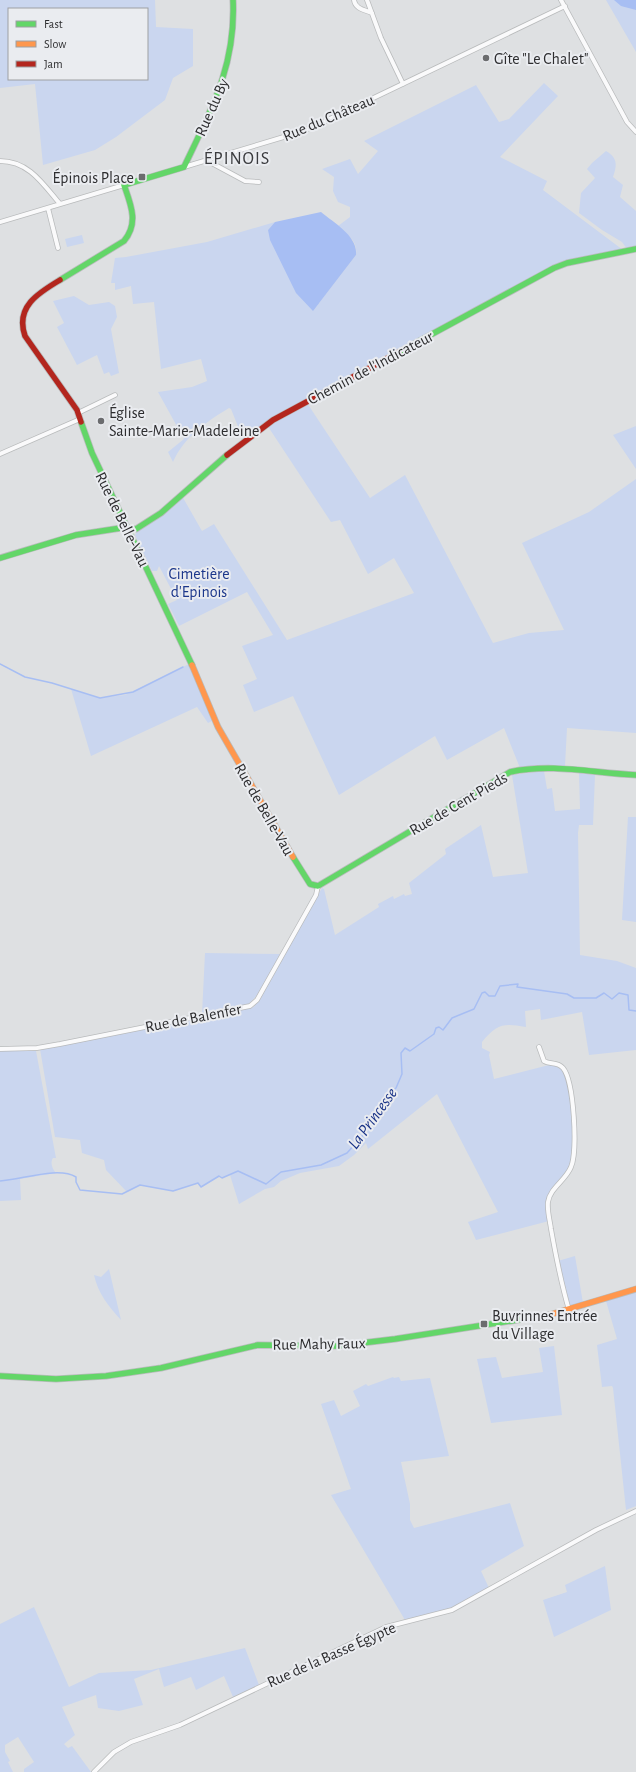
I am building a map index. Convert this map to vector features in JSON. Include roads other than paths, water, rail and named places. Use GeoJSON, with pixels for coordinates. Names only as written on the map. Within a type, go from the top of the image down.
{"type":"FeatureCollection","features":[{"type":"Feature","properties":{"kind":"street","name":"Rue du By"},"geometry":{"type":"LineString","coordinates":[[184,167],[227,72],[233,22],[233,0]]}},
{"type":"Feature","properties":{"kind":"street"},"geometry":{"type":"LineString","coordinates":[[354,0],[355,5],[358,8],[372,13]]}},
{"type":"Feature","properties":{"kind":"street"},"geometry":{"type":"LineString","coordinates":[[367,0],[381,38],[403,84]]}},
{"type":"Feature","properties":{"kind":"street"},"geometry":{"type":"LineString","coordinates":[[561,0],[627,122],[636,132]]}},
{"type":"Feature","properties":{"kind":"street","name":"Rue du Château"},"geometry":{"type":"LineString","coordinates":[[184,167],[297,134],[565,6]]}},
{"type":"Feature","properties":{"kind":"street"},"geometry":{"type":"LineString","coordinates":[[206,160],[245,181],[259,182]]}},
{"type":"Feature","properties":{"kind":"street"},"geometry":{"type":"LineString","coordinates":[[0,161],[17,163],[30,171],[60,204]]}},
{"type":"Feature","properties":{"kind":"street"},"geometry":{"type":"LineString","coordinates":[[0,222],[184,167]]}},
{"type":"Feature","properties":{"kind":"street","name":"Rue de Belle-Vau"},"geometry":{"type":"LineString","coordinates":[[124,185],[135,219],[133,229],[128,237],[39,292],[26,309],[22,322],[25,336],[79,416],[92,452],[183,644],[218,727],[298,866],[310,884],[318,886]]}},
{"type":"Feature","properties":{"kind":"street"},"geometry":{"type":"LineString","coordinates":[[48,208],[58,248]]}},
{"type":"Feature","properties":{"kind":"street","name":"Chemin de l'Indicateur"},"geometry":{"type":"LineString","coordinates":[[0,558],[76,535],[121,528],[136,528],[161,513],[218,462],[273,420],[554,268],[567,263],[636,249]]}},
{"type":"Feature","properties":{"kind":"street"},"geometry":{"type":"LineString","coordinates":[[0,454],[79,416],[115,395]]}},
{"type":"Feature","properties":{"kind":"street","name":"Rue de Cent Pieds"},"geometry":{"type":"LineString","coordinates":[[318,886],[510,772],[530,768],[548,768],[636,775]]}},
{"type":"Feature","properties":{"kind":"street","name":"Rue de Balenfer"},"geometry":{"type":"LineString","coordinates":[[0,1049],[37,1048],[250,1006],[257,1000],[316,895],[318,886]]}},
{"type":"Feature","properties":{"kind":"street"},"geometry":{"type":"LineString","coordinates":[[538,1047],[544,1060],[555,1062],[562,1066],[568,1077],[570,1087],[574,1128],[574,1155],[567,1174],[552,1192],[548,1207],[555,1253],[569,1310]]}},
{"type":"Feature","properties":{"kind":"street","name":"Rue Mahy Faux"},"geometry":{"type":"LineString","coordinates":[[0,1376],[56,1379],[115,1376],[161,1368],[258,1345],[355,1345],[518,1322],[569,1310],[636,1289]]}},
{"type":"Feature","properties":{"kind":"street","name":"Rue de la Basse Égypte"},"geometry":{"type":"LineString","coordinates":[[94,1772],[114,1752],[131,1742],[180,1725],[386,1627],[452,1610],[596,1530],[636,1511]]}},
{"type":"Feature","properties":{"kind":"water"},"geometry":{"type":"Polygon","coordinates":[[[614,0],[636,0],[636,10],[621,6],[614,0]]]}},
{"type":"Feature","properties":{"kind":"water"},"geometry":{"type":"Polygon","coordinates":[[[321,212],[344,230],[349,236],[356,248],[356,255],[313,311],[296,293],[270,240],[268,230],[275,222],[321,212]]]}},
{"type":"Feature","properties":{"kind":"waterway"},"geometry":{"type":"LineString","coordinates":[[0,664],[25,677],[52,683],[100,698],[133,692],[183,667]]}},
{"type":"Feature","properties":{"kind":"waterway","name":"La Princesse"},"geometry":{"type":"LineString","coordinates":[[0,1181],[39,1174],[59,1173],[76,1177],[76,1182],[80,1190],[122,1194],[140,1185],[173,1191],[198,1183],[201,1187],[219,1176],[222,1178],[238,1171],[266,1184],[281,1172],[321,1165],[347,1153],[364,1134],[383,1098],[396,1088],[402,1074],[401,1053],[405,1048],[410,1051],[434,1034],[436,1028],[439,1027],[443,1030],[452,1018],[474,1009],[482,993],[485,992],[489,996],[495,996],[500,986],[518,984],[517,987],[567,994],[574,998],[596,998],[604,993],[612,999],[619,993],[628,995],[629,1010],[636,1011]]}},
{"type":"Feature","properties":{"kind":"place","name":"Gîte \"Le Chalet\""},"geometry":{"type":"Point","coordinates":[486,58]}},
{"type":"Feature","properties":{"kind":"place","name":"Épinois Place"},"geometry":{"type":"Point","coordinates":[142,177]}},
{"type":"Feature","properties":{"kind":"place","name":"Église Sainte-Marie-Madeleine"},"geometry":{"type":"Point","coordinates":[101,421]}},
{"type":"Feature","properties":{"kind":"place","name":"Buvrinnes Entrée du Village"},"geometry":{"type":"Point","coordinates":[484,1324]}},
{"type":"Feature","properties":{"kind":"district","name":"ÉPINOIS"},"geometry":{"type":"Point","coordinates":[237,158]}},
{"type":"Feature","properties":{"kind":"park label","name":"Cimetière d'Epinois"},"geometry":{"type":"Point","coordinates":[199,582]}}]}
